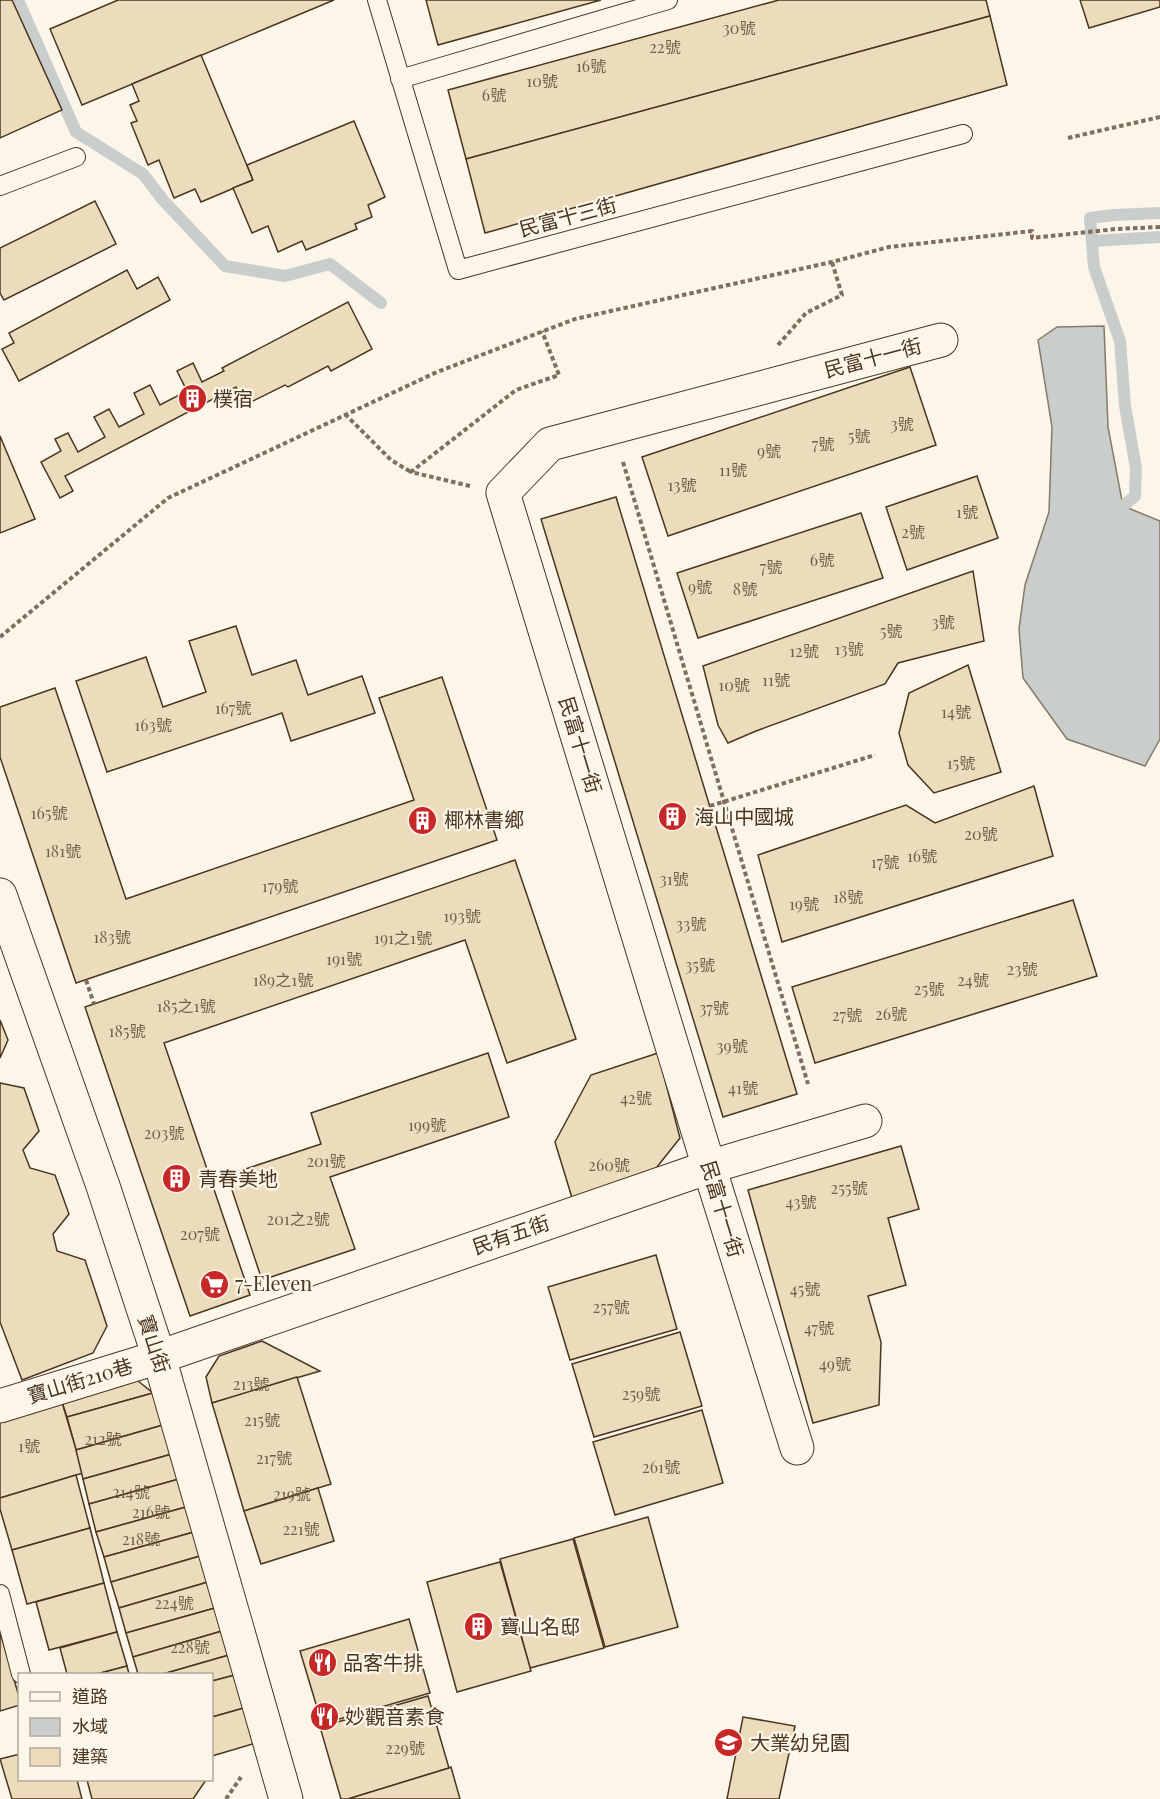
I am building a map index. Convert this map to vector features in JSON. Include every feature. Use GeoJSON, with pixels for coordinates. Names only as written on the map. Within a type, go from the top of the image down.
{"type":"FeatureCollection","features":[{"type":"Feature","properties":{"kind":"street","name":"民富十一街"},"geometry":{"type":"LineString","coordinates":[[797,1448],[503,493],[550,444],[941,340]]}},
{"type":"Feature","properties":{"kind":"street","name":"寶山街"},"geometry":{"type":"LineString","coordinates":[[0,895],[103,1186],[159,1357],[286,1799]]}},
{"type":"Feature","properties":{"kind":"street","name":"民有五街"},"geometry":{"type":"LineString","coordinates":[[159,1357],[709,1167],[864,1121]]}},
{"type":"Feature","properties":{"kind":"street","name":"寶山街210巷"},"geometry":{"type":"LineString","coordinates":[[0,1406],[159,1357]]}},
{"type":"Feature","properties":{"kind":"lane","name":"民富十三街"},"geometry":{"type":"LineString","coordinates":[[377,0],[458,270],[963,134]]}},
{"type":"Feature","properties":{"kind":"lane"},"geometry":{"type":"LineString","coordinates":[[400,79],[668,0]]}},
{"type":"Feature","properties":{"kind":"lane"},"geometry":{"type":"LineString","coordinates":[[0,186],[76,157]]}},
{"type":"Feature","properties":{"kind":"lane"},"geometry":{"type":"LineString","coordinates":[[0,1594],[21,1673]]}},
{"type":"Feature","properties":{"kind":"path"},"geometry":{"type":"LineString","coordinates":[[1068,138],[1160,117]]}},
{"type":"Feature","properties":{"kind":"path"},"geometry":{"type":"LineString","coordinates":[[0,637],[168,498],[437,372],[574,319],[888,248],[1032,231],[1032,238],[1160,227]]}},
{"type":"Feature","properties":{"kind":"path"},"geometry":{"type":"LineString","coordinates":[[777,347],[806,313],[842,295],[832,262]]}},
{"type":"Feature","properties":{"kind":"path"},"geometry":{"type":"LineString","coordinates":[[411,472],[516,390],[559,375],[542,331]]}},
{"type":"Feature","properties":{"kind":"path"},"geometry":{"type":"LineString","coordinates":[[345,414],[391,460],[411,472],[503,493]]}},
{"type":"Feature","properties":{"kind":"path"},"geometry":{"type":"LineString","coordinates":[[613,427],[808,1084]]}},
{"type":"Feature","properties":{"kind":"path"},"geometry":{"type":"LineString","coordinates":[[710,806],[875,755]]}},
{"type":"Feature","properties":{"kind":"path"},"geometry":{"type":"LineString","coordinates":[[86,980],[94,1004]]}},
{"type":"Feature","properties":{"kind":"water"},"geometry":{"type":"Polygon","coordinates":[[[1104,326],[1108,427],[1123,506],[1160,521],[1160,739],[1145,766],[1067,739],[1023,678],[1019,629],[1025,585],[1049,512],[1052,427],[1038,340],[1057,327],[1104,326]]]}},
{"type":"Feature","properties":{"kind":"building"},"geometry":{"type":"Polygon","coordinates":[[[0,0],[12,0],[62,110],[0,138],[0,0]]]}},
{"type":"Feature","properties":{"kind":"building"},"geometry":{"type":"Polygon","coordinates":[[[118,0],[334,0],[82,105],[50,29],[118,0]]]}},
{"type":"Feature","properties":{"kind":"building"},"geometry":{"type":"Polygon","coordinates":[[[426,0],[601,0],[438,45],[426,0]]]}},
{"type":"Feature","properties":{"kind":"building"},"geometry":{"type":"Polygon","coordinates":[[[779,0],[986,0],[990,16],[466,159],[448,90],[779,0]]]}},
{"type":"Feature","properties":{"kind":"building"},"geometry":{"type":"Polygon","coordinates":[[[1080,0],[1160,0],[1160,7],[1089,28],[1080,0]]]}},
{"type":"Feature","properties":{"kind":"building"},"geometry":{"type":"Polygon","coordinates":[[[990,16],[1007,85],[485,233],[466,159],[990,16]]]}},
{"type":"Feature","properties":{"kind":"building"},"geometry":{"type":"Polygon","coordinates":[[[201,55],[253,180],[201,202],[195,189],[174,198],[159,160],[148,165],[131,123],[137,121],[130,105],[139,101],[132,84],[201,55]]]}},
{"type":"Feature","properties":{"kind":"building"},"geometry":{"type":"Polygon","coordinates":[[[354,121],[385,197],[368,205],[372,217],[355,224],[357,229],[306,250],[302,241],[278,252],[268,226],[252,233],[233,188],[253,180],[247,165],[354,121]]]}},
{"type":"Feature","properties":{"kind":"building"},"geometry":{"type":"Polygon","coordinates":[[[95,201],[116,244],[4,300],[0,293],[0,248],[95,201]]]}},
{"type":"Feature","properties":{"kind":"building"},"geometry":{"type":"Polygon","coordinates":[[[127,270],[137,289],[158,277],[170,300],[19,381],[2,349],[14,343],[9,333],[127,270]]]}},
{"type":"Feature","properties":{"kind":"building","name":"樸宿"},"geometry":{"type":"Polygon","coordinates":[[[348,302],[372,349],[331,371],[328,366],[288,387],[285,385],[245,405],[236,387],[65,476],[73,491],[60,498],[41,462],[61,451],[55,439],[68,433],[78,452],[105,437],[94,417],[109,409],[119,427],[144,414],[134,393],[150,385],[160,405],[187,391],[177,371],[193,363],[202,382],[224,371],[222,368],[348,302]]]}},
{"type":"Feature","properties":{"kind":"building"},"geometry":{"type":"Polygon","coordinates":[[[910,367],[936,445],[668,536],[642,457],[910,367]]]}},
{"type":"Feature","properties":{"kind":"building"},"geometry":{"type":"Polygon","coordinates":[[[0,436],[35,519],[0,533],[0,436]]]}},
{"type":"Feature","properties":{"kind":"building"},"geometry":{"type":"Polygon","coordinates":[[[977,476],[998,538],[907,570],[886,507],[977,476]]]}},
{"type":"Feature","properties":{"kind":"building","name":"海山中國城"},"geometry":{"type":"Polygon","coordinates":[[[616,497],[797,1094],[723,1117],[541,519],[616,497]]]}},
{"type":"Feature","properties":{"kind":"building"},"geometry":{"type":"Polygon","coordinates":[[[861,513],[883,578],[698,638],[677,573],[861,513]]]}},
{"type":"Feature","properties":{"kind":"building"},"geometry":{"type":"Polygon","coordinates":[[[973,571],[984,641],[898,663],[885,684],[728,743],[718,725],[703,666],[973,571]]]}},
{"type":"Feature","properties":{"kind":"building"},"geometry":{"type":"Polygon","coordinates":[[[236,626],[252,675],[296,660],[308,695],[362,676],[375,713],[291,741],[282,713],[107,772],[76,681],[146,657],[163,707],[206,692],[189,641],[236,626]]]}},
{"type":"Feature","properties":{"kind":"building"},"geometry":{"type":"Polygon","coordinates":[[[968,665],[1001,772],[934,793],[908,765],[899,733],[909,693],[968,665]]]}},
{"type":"Feature","properties":{"kind":"building","name":"椰林書鄉"},"geometry":{"type":"Polygon","coordinates":[[[442,677],[497,840],[76,983],[0,757],[0,707],[55,688],[126,899],[414,800],[379,698],[442,677]]]}},
{"type":"Feature","properties":{"kind":"building","name":"海山中國城"},"geometry":{"type":"Polygon","coordinates":[[[1034,786],[1053,856],[782,942],[758,855],[906,805],[935,823],[1034,786]]]}},
{"type":"Feature","properties":{"kind":"building","name":"青春美地"},"geometry":{"type":"Polygon","coordinates":[[[515,860],[576,1039],[507,1063],[465,940],[164,1043],[250,1295],[190,1316],[85,1007],[515,860]]]}},
{"type":"Feature","properties":{"kind":"building"},"geometry":{"type":"Polygon","coordinates":[[[1073,900],[1097,976],[815,1063],[792,987],[1073,900]]]}},
{"type":"Feature","properties":{"kind":"building"},"geometry":{"type":"Polygon","coordinates":[[[0,1020],[8,1040],[0,1058],[0,1020]]]}},
{"type":"Feature","properties":{"kind":"building","name":"青春美地"},"geometry":{"type":"Polygon","coordinates":[[[488,1053],[509,1117],[330,1177],[355,1249],[262,1280],[227,1175],[321,1144],[311,1113],[488,1053]]]}},
{"type":"Feature","properties":{"kind":"building"},"geometry":{"type":"Polygon","coordinates":[[[658,1053],[680,1138],[649,1177],[573,1201],[555,1142],[591,1075],[658,1053]]]}},
{"type":"Feature","properties":{"kind":"building"},"geometry":{"type":"Polygon","coordinates":[[[0,1083],[24,1088],[39,1131],[23,1150],[30,1168],[55,1175],[69,1214],[53,1234],[57,1251],[85,1260],[107,1326],[93,1353],[22,1380],[0,1322],[0,1083]]]}},
{"type":"Feature","properties":{"kind":"building"},"geometry":{"type":"Polygon","coordinates":[[[901,1146],[919,1209],[888,1218],[906,1285],[868,1296],[881,1342],[879,1405],[813,1423],[748,1190],[901,1146]]]}},
{"type":"Feature","properties":{"kind":"building"},"geometry":{"type":"Polygon","coordinates":[[[656,1255],[677,1329],[570,1360],[548,1287],[656,1255]]]}},
{"type":"Feature","properties":{"kind":"building"},"geometry":{"type":"Polygon","coordinates":[[[680,1332],[702,1406],[594,1437],[572,1364],[680,1332]]]}},
{"type":"Feature","properties":{"kind":"building"},"geometry":{"type":"Polygon","coordinates":[[[262,1341],[320,1371],[212,1403],[206,1377],[219,1356],[262,1341]]]}},
{"type":"Feature","properties":{"kind":"building"},"geometry":{"type":"Polygon","coordinates":[[[133,1377],[153,1393],[67,1417],[61,1399],[133,1377]]]}},
{"type":"Feature","properties":{"kind":"building"},"geometry":{"type":"Polygon","coordinates":[[[297,1377],[331,1484],[244,1511],[212,1403],[297,1377]]]}},
{"type":"Feature","properties":{"kind":"building"},"geometry":{"type":"Polygon","coordinates":[[[153,1393],[163,1425],[76,1450],[67,1417],[153,1393]]]}},
{"type":"Feature","properties":{"kind":"building"},"geometry":{"type":"Polygon","coordinates":[[[61,1399],[83,1473],[0,1498],[0,1417],[61,1399]]]}},
{"type":"Feature","properties":{"kind":"building"},"geometry":{"type":"Polygon","coordinates":[[[702,1410],[723,1483],[615,1515],[593,1442],[702,1410]]]}},
{"type":"Feature","properties":{"kind":"building"},"geometry":{"type":"Polygon","coordinates":[[[163,1425],[172,1454],[83,1479],[76,1450],[163,1425]]]}},
{"type":"Feature","properties":{"kind":"building"},"geometry":{"type":"Polygon","coordinates":[[[172,1454],[179,1479],[89,1504],[83,1479],[172,1454]]]}},
{"type":"Feature","properties":{"kind":"building"},"geometry":{"type":"Polygon","coordinates":[[[76,1475],[90,1528],[12,1550],[0,1509],[0,1498],[76,1475]]]}},
{"type":"Feature","properties":{"kind":"building"},"geometry":{"type":"Polygon","coordinates":[[[179,1479],[186,1507],[96,1532],[89,1504],[179,1479]]]}},
{"type":"Feature","properties":{"kind":"building"},"geometry":{"type":"Polygon","coordinates":[[[318,1488],[334,1541],[261,1564],[244,1511],[318,1488]]]}},
{"type":"Feature","properties":{"kind":"building"},"geometry":{"type":"Polygon","coordinates":[[[186,1507],[194,1532],[104,1557],[96,1532],[186,1507]]]}},
{"type":"Feature","properties":{"kind":"building","name":"寶山名邸"},"geometry":{"type":"Polygon","coordinates":[[[648,1517],[678,1627],[605,1647],[574,1538],[648,1517]]]}},
{"type":"Feature","properties":{"kind":"building"},"geometry":{"type":"Polygon","coordinates":[[[90,1528],[104,1583],[27,1604],[12,1550],[90,1528]]]}},
{"type":"Feature","properties":{"kind":"building"},"geometry":{"type":"Polygon","coordinates":[[[194,1532],[200,1556],[111,1582],[104,1557],[194,1532]]]}},
{"type":"Feature","properties":{"kind":"building","name":"寶山名邸"},"geometry":{"type":"Polygon","coordinates":[[[573,1539],[604,1648],[530,1668],[500,1559],[573,1539]]]}},
{"type":"Feature","properties":{"kind":"building"},"geometry":{"type":"Polygon","coordinates":[[[200,1556],[208,1582],[119,1608],[111,1582],[200,1556]]]}},
{"type":"Feature","properties":{"kind":"building","name":"寶山名邸"},"geometry":{"type":"Polygon","coordinates":[[[500,1562],[531,1671],[457,1692],[427,1582],[500,1562]]]}},
{"type":"Feature","properties":{"kind":"building"},"geometry":{"type":"Polygon","coordinates":[[[208,1582],[215,1608],[126,1633],[119,1608],[208,1582]]]}},
{"type":"Feature","properties":{"kind":"building"},"geometry":{"type":"Polygon","coordinates":[[[104,1583],[117,1632],[49,1650],[36,1602],[104,1583]]]}},
{"type":"Feature","properties":{"kind":"building"},"geometry":{"type":"Polygon","coordinates":[[[215,1608],[222,1631],[133,1657],[126,1633],[215,1608]]]}},
{"type":"Feature","properties":{"kind":"building"},"geometry":{"type":"Polygon","coordinates":[[[409,1619],[430,1693],[322,1724],[300,1651],[409,1619]]]}},
{"type":"Feature","properties":{"kind":"building"},"geometry":{"type":"Polygon","coordinates":[[[222,1631],[229,1655],[166,1673],[138,1673],[133,1657],[222,1631]]]}},
{"type":"Feature","properties":{"kind":"building"},"geometry":{"type":"Polygon","coordinates":[[[0,1632],[18,1693],[18,1706],[0,1711],[0,1632]]]}},
{"type":"Feature","properties":{"kind":"building"},"geometry":{"type":"Polygon","coordinates":[[[117,1632],[127,1666],[101,1673],[67,1673],[60,1648],[117,1632]]]}},
{"type":"Feature","properties":{"kind":"building"},"geometry":{"type":"Polygon","coordinates":[[[229,1655],[235,1675],[213,1681],[213,1673],[166,1673],[229,1655]]]}},
{"type":"Feature","properties":{"kind":"building"},"geometry":{"type":"Polygon","coordinates":[[[127,1666],[129,1673],[101,1673],[127,1666]]]}},
{"type":"Feature","properties":{"kind":"building"},"geometry":{"type":"Polygon","coordinates":[[[235,1675],[244,1708],[213,1717],[213,1681],[235,1675]]]}},
{"type":"Feature","properties":{"kind":"building"},"geometry":{"type":"Polygon","coordinates":[[[428,1696],[449,1768],[348,1799],[341,1799],[320,1727],[428,1696]]]}},
{"type":"Feature","properties":{"kind":"building"},"geometry":{"type":"Polygon","coordinates":[[[244,1708],[256,1743],[213,1756],[213,1717],[244,1708]]]}},
{"type":"Feature","properties":{"kind":"building"},"geometry":{"type":"Polygon","coordinates":[[[743,1717],[795,1726],[779,1799],[727,1799],[743,1717]]]}},
{"type":"Feature","properties":{"kind":"building"},"geometry":{"type":"Polygon","coordinates":[[[18,1754],[18,1781],[77,1781],[82,1799],[12,1799],[0,1759],[18,1754]]]}},
{"type":"Feature","properties":{"kind":"building"},"geometry":{"type":"Polygon","coordinates":[[[451,1767],[460,1799],[348,1799],[449,1768],[451,1767]]]}},
{"type":"Feature","properties":{"kind":"building"},"geometry":{"type":"Polygon","coordinates":[[[87,1781],[205,1781],[193,1799],[92,1799],[87,1781]]]}},
{"type":"Feature","properties":{"kind":"waterway"},"geometry":{"type":"LineString","coordinates":[[18,0],[76,132],[143,174],[163,200],[225,266],[285,276],[330,264],[381,303]]}},
{"type":"Feature","properties":{"kind":"waterway"},"geometry":{"type":"LineString","coordinates":[[1123,506],[1135,496],[1136,468],[1125,406],[1120,341],[1094,267],[1090,218],[1160,213]]}},
{"type":"Feature","properties":{"kind":"waterway"},"geometry":{"type":"LineString","coordinates":[[1093,241],[1160,237]]}},
{"type":"Feature","properties":{"kind":"place","name":"樸宿"},"geometry":{"type":"Point","coordinates":[192,399]}},
{"type":"Feature","properties":{"kind":"place","name":"海山中國城"},"geometry":{"type":"Point","coordinates":[673,817]}},
{"type":"Feature","properties":{"kind":"place","name":"椰林書鄉"},"geometry":{"type":"Point","coordinates":[423,820]}},
{"type":"Feature","properties":{"kind":"place","name":"青春美地"},"geometry":{"type":"Point","coordinates":[177,1179]}},
{"type":"Feature","properties":{"kind":"place","name":"7-Eleven"},"geometry":{"type":"Point","coordinates":[214,1284]}},
{"type":"Feature","properties":{"kind":"place","name":"寶山名邸"},"geometry":{"type":"Point","coordinates":[479,1627]}},
{"type":"Feature","properties":{"kind":"place","name":"品客牛排"},"geometry":{"type":"Point","coordinates":[322,1663]}},
{"type":"Feature","properties":{"kind":"place","name":"妙觀音素食"},"geometry":{"type":"Point","coordinates":[324,1717]}},
{"type":"Feature","properties":{"kind":"place","name":"大業幼兒園"},"geometry":{"type":"Point","coordinates":[729,1743]}}]}
